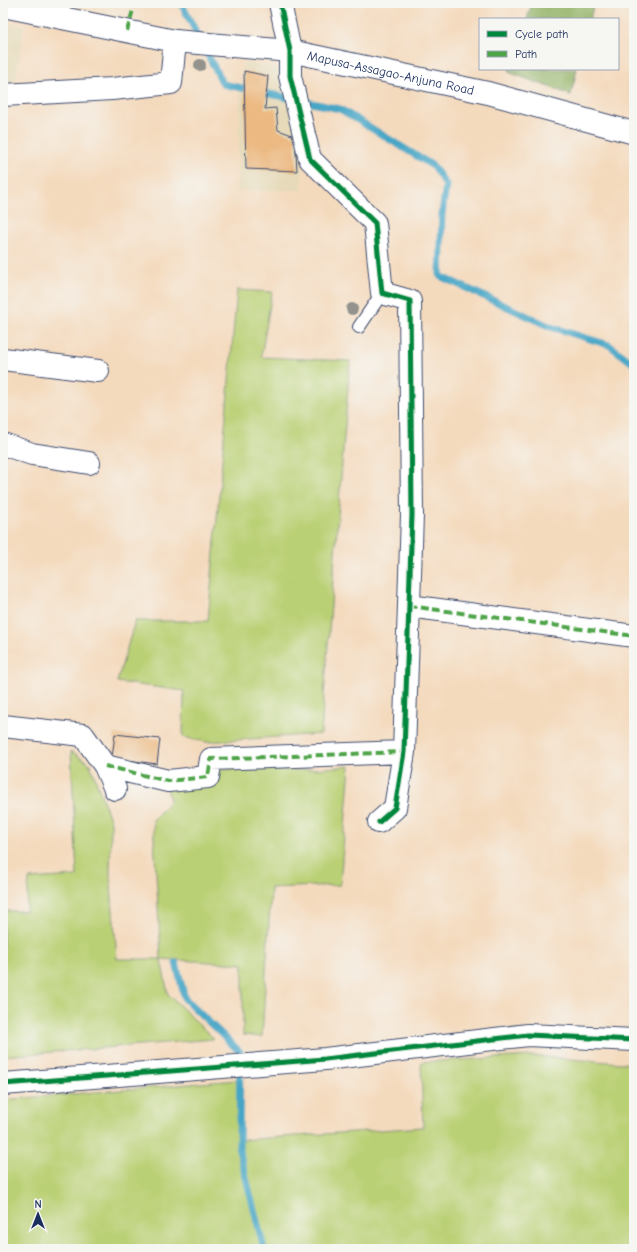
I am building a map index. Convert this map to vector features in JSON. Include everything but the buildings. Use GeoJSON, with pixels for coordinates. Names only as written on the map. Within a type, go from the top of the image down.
{"type":"FeatureCollection","features":[{"type":"Feature","properties":{"kind":"street"},"geometry":{"type":"LineString","coordinates":[[280,3],[290,51],[290,76],[310,159],[375,223],[382,293],[410,301],[412,515],[404,752],[395,808],[379,822]]}},
{"type":"Feature","properties":{"kind":"street","name":"Mapusa-Assagao-Anjuna Road"},"geometry":{"type":"LineString","coordinates":[[3,6],[174,40],[290,51],[488,93],[634,133]]}},
{"type":"Feature","properties":{"kind":"street"},"geometry":{"type":"LineString","coordinates":[[3,95],[112,89],[171,83],[174,40]]}},
{"type":"Feature","properties":{"kind":"street"},"geometry":{"type":"LineString","coordinates":[[3,359],[98,370]]}},
{"type":"Feature","properties":{"kind":"street"},"geometry":{"type":"LineString","coordinates":[[3,444],[32,454],[89,463]]}},
{"type":"Feature","properties":{"kind":"street"},"geometry":{"type":"LineString","coordinates":[[409,606],[634,636]]}},
{"type":"Feature","properties":{"kind":"street"},"geometry":{"type":"LineString","coordinates":[[3,726],[83,736],[105,766],[115,789]]}},
{"type":"Feature","properties":{"kind":"street"},"geometry":{"type":"LineString","coordinates":[[105,766],[168,781],[208,777],[211,759],[404,752]]}},
{"type":"Feature","properties":{"kind":"street"},"geometry":{"type":"LineString","coordinates":[[3,1084],[325,1059],[528,1035],[634,1040]]}},
{"type":"Feature","properties":{"kind":"lane"},"geometry":{"type":"LineString","coordinates":[[360,327],[382,293]]}},
{"type":"Feature","properties":{"kind":"shaded area"},"geometry":{"type":"Polygon","coordinates":[[[3,22],[24,26],[15,83],[3,83],[3,22]]]}},
{"type":"Feature","properties":{"kind":"shaded area"},"geometry":{"type":"Polygon","coordinates":[[[243,62],[277,68],[301,141],[303,165],[302,190],[237,191],[240,98],[243,62]]]}},
{"type":"Feature","properties":{"kind":"green space"},"geometry":{"type":"Polygon","coordinates":[[[532,3],[594,3],[590,18],[527,18],[532,3]]]}},
{"type":"Feature","properties":{"kind":"green space"},"geometry":{"type":"Polygon","coordinates":[[[509,70],[577,70],[571,95],[508,72],[509,70]]]}},
{"type":"Feature","properties":{"kind":"green space"},"geometry":{"type":"Polygon","coordinates":[[[237,290],[272,292],[261,357],[350,361],[321,734],[206,742],[183,737],[184,691],[117,682],[135,621],[208,621],[237,290]]]}},
{"type":"Feature","properties":{"kind":"green space"},"geometry":{"type":"Polygon","coordinates":[[[71,751],[90,764],[111,822],[110,874],[117,959],[161,959],[168,994],[214,1039],[3,1056],[3,911],[26,911],[29,879],[77,876],[71,751]]]}},
{"type":"Feature","properties":{"kind":"green space"},"geometry":{"type":"Polygon","coordinates":[[[350,766],[340,885],[271,888],[262,1037],[243,1035],[243,964],[161,959],[153,820],[170,801],[167,788],[218,784],[218,769],[300,770],[350,766]]]}},
{"type":"Feature","properties":{"kind":"green space"},"geometry":{"type":"Polygon","coordinates":[[[532,1056],[634,1064],[634,1249],[3,1249],[3,1100],[237,1080],[240,1140],[423,1127],[421,1062],[532,1056]]]}},
{"type":"Feature","properties":{"kind":"waterway"},"geometry":{"type":"LineString","coordinates":[[181,3],[223,84],[340,109],[433,166],[446,185],[442,214],[440,276],[551,327],[609,345],[634,364]]}},
{"type":"Feature","properties":{"kind":"waterway"},"geometry":{"type":"LineString","coordinates":[[176,963],[185,999],[240,1052],[239,1150],[264,1249]]}},
{"type":"Feature","properties":{"kind":"marked path"},"geometry":{"type":"LineString","coordinates":[[127,31],[135,3]]}},
{"type":"Feature","properties":{"kind":"marked path"},"geometry":{"type":"LineString","coordinates":[[409,606],[634,636]]}},
{"type":"Feature","properties":{"kind":"marked path"},"geometry":{"type":"LineString","coordinates":[[105,766],[168,781],[208,777],[211,759],[404,752]]}},
{"type":"Feature","properties":{"kind":"cycle path"},"geometry":{"type":"LineString","coordinates":[[280,3],[290,51],[290,76],[310,159],[375,223],[382,293],[410,301],[412,515],[404,752],[395,808],[379,822]]}},
{"type":"Feature","properties":{"kind":"cycle path"},"geometry":{"type":"LineString","coordinates":[[3,1084],[325,1059],[528,1035],[634,1040]]}}]}
